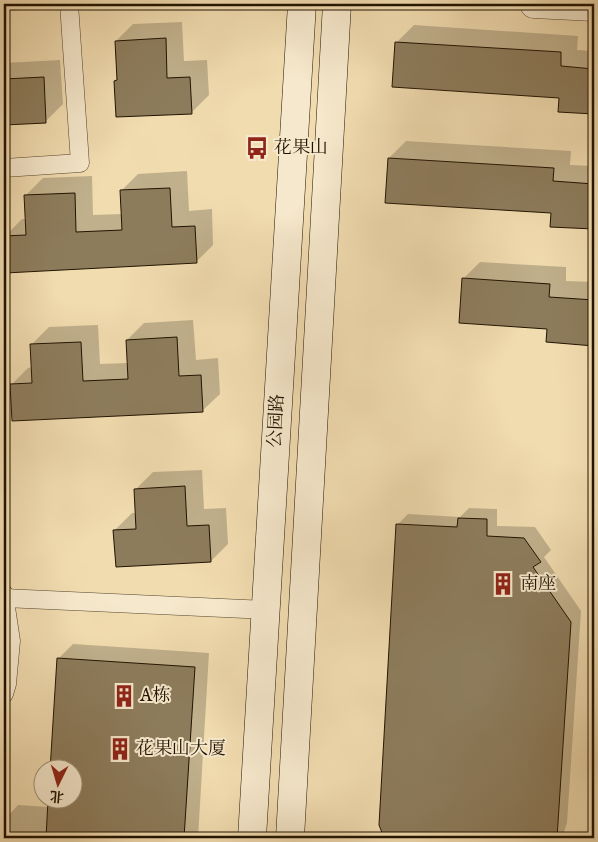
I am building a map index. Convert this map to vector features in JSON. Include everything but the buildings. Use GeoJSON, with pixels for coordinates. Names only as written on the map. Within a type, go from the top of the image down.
{"type":"FeatureCollection","features":[{"type":"Feature","properties":{"kind":"street","name":"公园路"},"geometry":{"type":"LineString","coordinates":[[252,838],[302,4]]}},
{"type":"Feature","properties":{"kind":"street","name":"公园路"},"geometry":{"type":"LineString","coordinates":[[290,838],[337,4]]}},
{"type":"Feature","properties":{"kind":"street"},"geometry":{"type":"LineString","coordinates":[[534,4],[594,7]]}},
{"type":"Feature","properties":{"kind":"lane"},"geometry":{"type":"LineString","coordinates":[[4,168],[80,164],[69,4]]}},
{"type":"Feature","properties":{"kind":"lane"},"geometry":{"type":"LineString","coordinates":[[4,594],[11,641],[5,686]]}},
{"type":"Feature","properties":{"kind":"lane"},"geometry":{"type":"LineString","coordinates":[[4,598],[266,610]]}},
{"type":"Feature","properties":{"kind":"place","name":"花果山"},"geometry":{"type":"Point","coordinates":[257,148]}},
{"type":"Feature","properties":{"kind":"place","name":"南座"},"geometry":{"type":"Point","coordinates":[503,584]}},
{"type":"Feature","properties":{"kind":"place","name":"A栋"},"geometry":{"type":"Point","coordinates":[124,696]}},
{"type":"Feature","properties":{"kind":"place","name":"花果山大厦"},"geometry":{"type":"Point","coordinates":[120,749]}}]}
